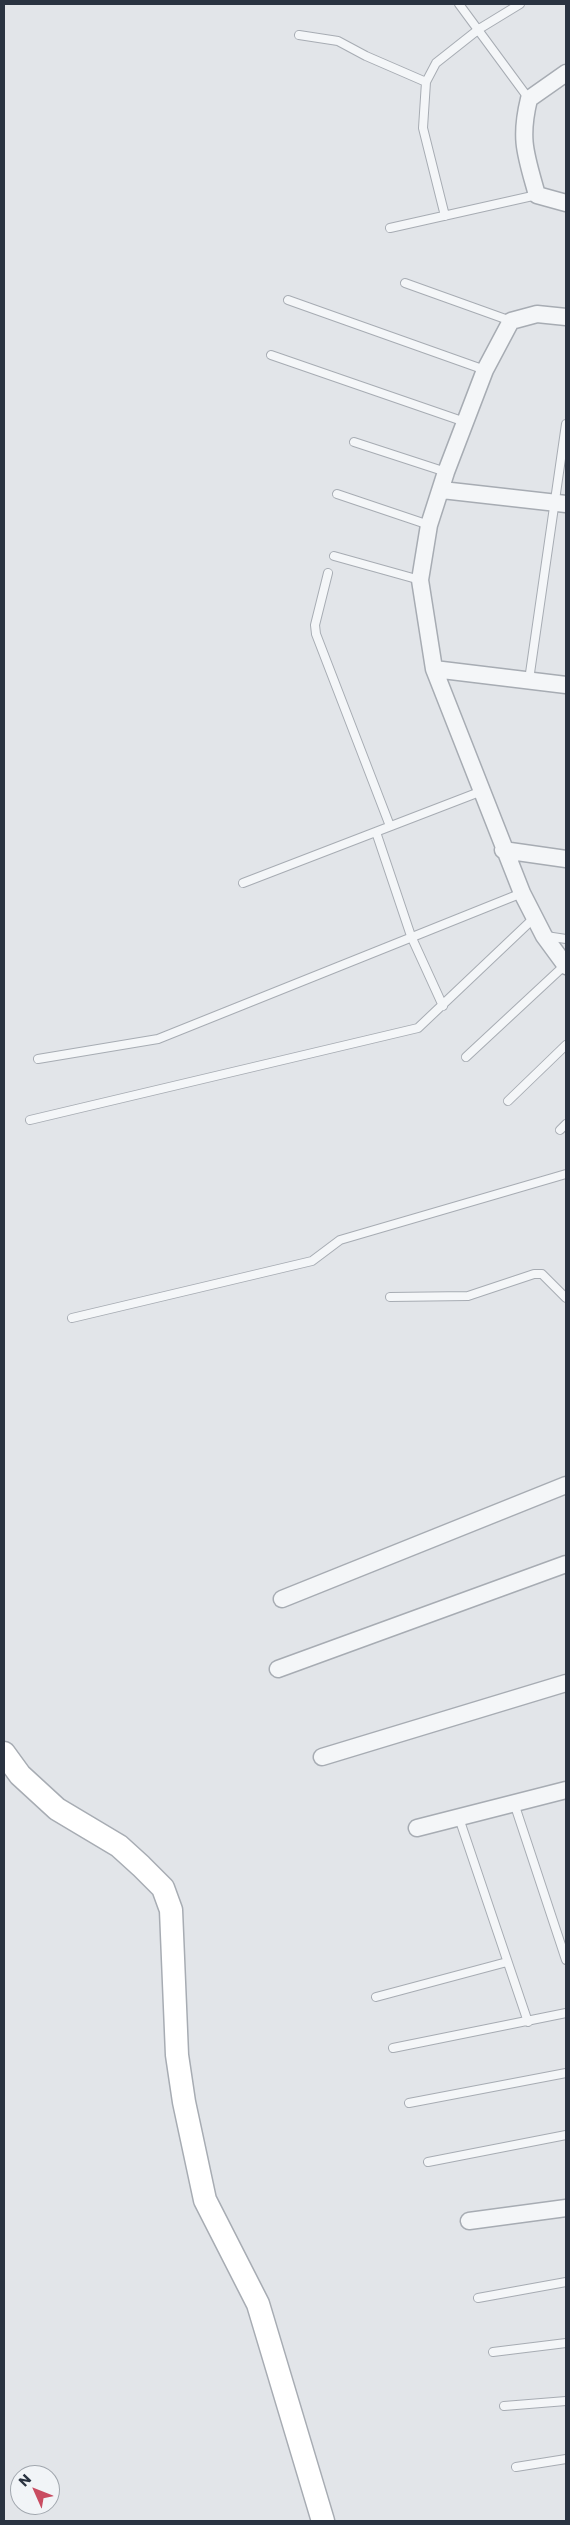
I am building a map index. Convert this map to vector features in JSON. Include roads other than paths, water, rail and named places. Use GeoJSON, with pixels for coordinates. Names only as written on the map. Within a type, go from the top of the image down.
{"type":"FeatureCollection","features":[{"type":"Feature","properties":{"kind":"main road"},"geometry":{"type":"LineString","coordinates":[[4,1754],[38,1793],[65,1815],[119,1846],[163,1888],[171,1910],[177,2055],[184,2102],[205,2200],[258,2304],[323,2521]]}},
{"type":"Feature","properties":{"kind":"street"},"geometry":{"type":"LineString","coordinates":[[566,73],[529,99],[524,122],[523,142],[537,195],[566,202]]}},
{"type":"Feature","properties":{"kind":"street"},"geometry":{"type":"LineString","coordinates":[[566,317],[537,314],[511,321],[485,370],[446,472],[442,490],[429,525],[420,580],[434,668],[503,850],[534,918],[544,936],[566,965]]}},
{"type":"Feature","properties":{"kind":"street"},"geometry":{"type":"LineString","coordinates":[[442,490],[560,503]]}},
{"type":"Feature","properties":{"kind":"street"},"geometry":{"type":"LineString","coordinates":[[434,668],[566,685]]}},
{"type":"Feature","properties":{"kind":"street"},"geometry":{"type":"LineString","coordinates":[[503,850],[566,859]]}},
{"type":"Feature","properties":{"kind":"street"},"geometry":{"type":"LineString","coordinates":[[282,1599],[566,1485]]}},
{"type":"Feature","properties":{"kind":"street"},"geometry":{"type":"LineString","coordinates":[[278,1670],[566,1564]]}},
{"type":"Feature","properties":{"kind":"street"},"geometry":{"type":"LineString","coordinates":[[322,1757],[566,1683]]}},
{"type":"Feature","properties":{"kind":"street"},"geometry":{"type":"LineString","coordinates":[[417,1828],[566,1790]]}},
{"type":"Feature","properties":{"kind":"street"},"geometry":{"type":"LineString","coordinates":[[469,2221],[566,2208]]}},
{"type":"Feature","properties":{"kind":"lane"},"geometry":{"type":"LineString","coordinates":[[458,4],[479,29],[529,99]]}},
{"type":"Feature","properties":{"kind":"lane"},"geometry":{"type":"LineString","coordinates":[[445,216],[423,128],[426,82],[436,63],[479,29],[520,4]]}},
{"type":"Feature","properties":{"kind":"lane"},"geometry":{"type":"LineString","coordinates":[[299,35],[338,41],[366,56],[426,82]]}},
{"type":"Feature","properties":{"kind":"lane"},"geometry":{"type":"LineString","coordinates":[[390,228],[537,195]]}},
{"type":"Feature","properties":{"kind":"lane"},"geometry":{"type":"LineString","coordinates":[[405,283],[511,321]]}},
{"type":"Feature","properties":{"kind":"lane"},"geometry":{"type":"LineString","coordinates":[[288,300],[485,370]]}},
{"type":"Feature","properties":{"kind":"lane"},"geometry":{"type":"LineString","coordinates":[[271,355],[465,422]]}},
{"type":"Feature","properties":{"kind":"lane"},"geometry":{"type":"LineString","coordinates":[[529,680],[560,503],[566,424]]}},
{"type":"Feature","properties":{"kind":"lane"},"geometry":{"type":"LineString","coordinates":[[354,442],[446,472]]}},
{"type":"Feature","properties":{"kind":"lane"},"geometry":{"type":"LineString","coordinates":[[337,494],[429,525]]}},
{"type":"Feature","properties":{"kind":"lane"},"geometry":{"type":"LineString","coordinates":[[334,556],[420,580]]}},
{"type":"Feature","properties":{"kind":"lane"},"geometry":{"type":"LineString","coordinates":[[328,573],[315,625],[316,634],[390,826]]}},
{"type":"Feature","properties":{"kind":"lane"},"geometry":{"type":"LineString","coordinates":[[243,882],[482,791]]}},
{"type":"Feature","properties":{"kind":"lane"},"geometry":{"type":"LineString","coordinates":[[376,832],[411,936],[443,1006]]}},
{"type":"Feature","properties":{"kind":"lane"},"geometry":{"type":"LineString","coordinates":[[38,1059],[158,1039],[522,893]]}},
{"type":"Feature","properties":{"kind":"lane"},"geometry":{"type":"LineString","coordinates":[[30,1120],[418,1028],[534,918]]}},
{"type":"Feature","properties":{"kind":"lane"},"geometry":{"type":"LineString","coordinates":[[544,936],[566,939]]}},
{"type":"Feature","properties":{"kind":"lane"},"geometry":{"type":"LineString","coordinates":[[466,1057],[566,965]]}},
{"type":"Feature","properties":{"kind":"lane"},"geometry":{"type":"LineString","coordinates":[[508,1101],[566,1045]]}},
{"type":"Feature","properties":{"kind":"lane"},"geometry":{"type":"LineString","coordinates":[[560,1130],[566,1124]]}},
{"type":"Feature","properties":{"kind":"lane"},"geometry":{"type":"LineString","coordinates":[[72,1318],[312,1261],[340,1240],[566,1174]]}},
{"type":"Feature","properties":{"kind":"lane"},"geometry":{"type":"LineString","coordinates":[[390,1297],[468,1296],[534,1274],[542,1274],[566,1298]]}},
{"type":"Feature","properties":{"kind":"lane"},"geometry":{"type":"LineString","coordinates":[[514,1804],[566,1960]]}},
{"type":"Feature","properties":{"kind":"lane"},"geometry":{"type":"LineString","coordinates":[[459,1818],[528,2022]]}},
{"type":"Feature","properties":{"kind":"lane"},"geometry":{"type":"LineString","coordinates":[[376,1997],[507,1962]]}},
{"type":"Feature","properties":{"kind":"lane"},"geometry":{"type":"LineString","coordinates":[[393,2048],[566,2013]]}},
{"type":"Feature","properties":{"kind":"lane"},"geometry":{"type":"LineString","coordinates":[[409,2103],[566,2072]]}},
{"type":"Feature","properties":{"kind":"lane"},"geometry":{"type":"LineString","coordinates":[[428,2162],[566,2135]]}},
{"type":"Feature","properties":{"kind":"lane"},"geometry":{"type":"LineString","coordinates":[[478,2298],[566,2282]]}},
{"type":"Feature","properties":{"kind":"lane"},"geometry":{"type":"LineString","coordinates":[[493,2352],[566,2343]]}},
{"type":"Feature","properties":{"kind":"lane"},"geometry":{"type":"LineString","coordinates":[[504,2406],[566,2401]]}},
{"type":"Feature","properties":{"kind":"lane"},"geometry":{"type":"LineString","coordinates":[[516,2467],[566,2459]]}}]}
